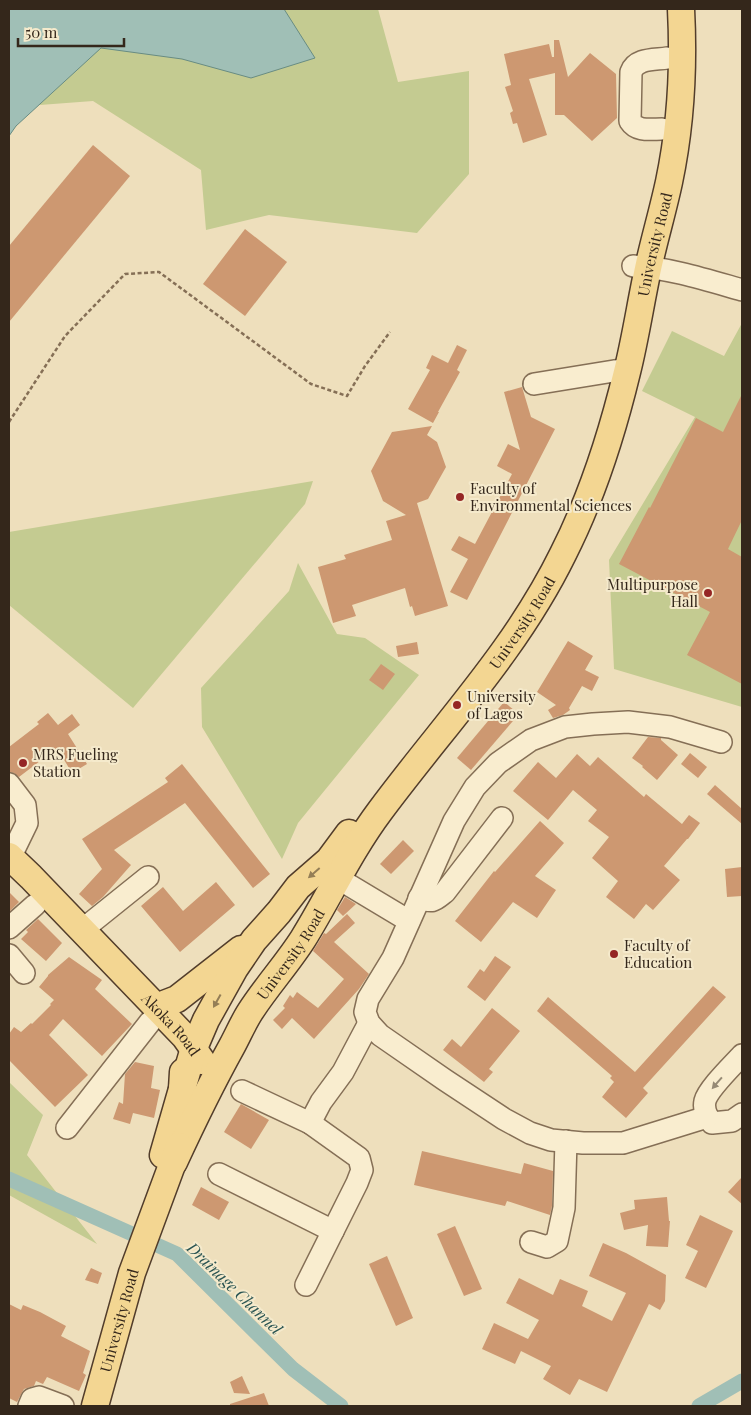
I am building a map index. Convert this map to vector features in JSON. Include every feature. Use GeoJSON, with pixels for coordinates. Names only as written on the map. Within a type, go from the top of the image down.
{"type":"FeatureCollection","features":[{"type":"Feature","properties":{"kind":"main road","name":"University Road"},"geometry":{"type":"LineString","coordinates":[[641,266],[662,129],[667,58],[665,9]]}},
{"type":"Feature","properties":{"kind":"main road","name":"University Road"},"geometry":{"type":"LineString","coordinates":[[174,1162],[213,1080],[250,1013],[302,941],[339,879],[352,852],[378,813],[502,655],[524,624],[549,582],[582,513],[609,437],[621,371],[628,288],[641,266],[669,181],[679,118],[682,78],[681,9]]}},
{"type":"Feature","properties":{"kind":"main road","name":"University Road"},"geometry":{"type":"LineString","coordinates":[[95,1406],[132,1273],[145,1236],[163,1156],[194,1048],[206,1020],[235,968],[254,940],[298,887],[329,860],[494,643],[532,586],[551,552],[568,512],[621,371]]}},
{"type":"Feature","properties":{"kind":"main road"},"geometry":{"type":"LineString","coordinates":[[9,863],[35,905],[153,1014],[167,1041],[180,1059],[183,1069],[182,1090]]}},
{"type":"Feature","properties":{"kind":"main road","name":"Akoka Road"},"geometry":{"type":"LineString","coordinates":[[9,863],[82,930],[153,1014],[185,1037],[202,1062],[197,1094],[174,1162],[145,1236]]}},
{"type":"Feature","properties":{"kind":"main road"},"geometry":{"type":"LineString","coordinates":[[279,912],[274,929],[279,940],[290,944],[302,941]]}},
{"type":"Feature","properties":{"kind":"main road"},"geometry":{"type":"LineString","coordinates":[[153,1014],[164,1004],[177,999],[254,940]]}},
{"type":"Feature","properties":{"kind":"main road"},"geometry":{"type":"LineString","coordinates":[[167,1041],[194,1048],[214,1043],[222,1039],[250,1013]]}},
{"type":"Feature","properties":{"kind":"street"},"geometry":{"type":"LineString","coordinates":[[662,129],[638,129],[630,122],[631,72],[633,67],[639,62],[667,58]]}},
{"type":"Feature","properties":{"kind":"street"},"geometry":{"type":"LineString","coordinates":[[641,266],[698,278],[742,290]]}},
{"type":"Feature","properties":{"kind":"street"},"geometry":{"type":"LineString","coordinates":[[534,384],[621,371]]}},
{"type":"Feature","properties":{"kind":"street"},"geometry":{"type":"LineString","coordinates":[[707,1117],[623,1142],[583,1143],[551,1140],[530,1133],[504,1119],[380,1035],[369,1023],[364,1012],[368,999],[394,958],[454,821],[475,787],[498,763],[531,740],[566,727],[593,724],[628,722],[670,726],[721,742]]}},
{"type":"Feature","properties":{"kind":"street"},"geometry":{"type":"LineString","coordinates":[[9,784],[25,805],[26,823],[9,863]]}},
{"type":"Feature","properties":{"kind":"street"},"geometry":{"type":"LineString","coordinates":[[419,898],[429,902],[445,892],[502,818]]}},
{"type":"Feature","properties":{"kind":"street"},"geometry":{"type":"LineString","coordinates":[[82,930],[148,877]]}},
{"type":"Feature","properties":{"kind":"street"},"geometry":{"type":"LineString","coordinates":[[339,879],[409,921]]}},
{"type":"Feature","properties":{"kind":"street"},"geometry":{"type":"LineString","coordinates":[[9,928],[35,905]]}},
{"type":"Feature","properties":{"kind":"street"},"geometry":{"type":"LineString","coordinates":[[9,955],[24,972]]}},
{"type":"Feature","properties":{"kind":"street"},"geometry":{"type":"LineString","coordinates":[[68,1128],[153,1014]]}},
{"type":"Feature","properties":{"kind":"street"},"geometry":{"type":"LineString","coordinates":[[310,1123],[321,1102],[343,1072],[369,1023]]}},
{"type":"Feature","properties":{"kind":"street"},"geometry":{"type":"LineString","coordinates":[[742,1055],[708,1094],[705,1102],[707,1117],[712,1123],[732,1122],[742,1114]]}},
{"type":"Feature","properties":{"kind":"street"},"geometry":{"type":"LineString","coordinates":[[242,1091],[310,1123],[359,1158],[362,1170],[357,1183],[306,1285]]}},
{"type":"Feature","properties":{"kind":"street"},"geometry":{"type":"LineString","coordinates":[[531,1242],[546,1247],[557,1241],[564,1208],[566,1142]]}},
{"type":"Feature","properties":{"kind":"street"},"geometry":{"type":"LineString","coordinates":[[219,1174],[333,1231]]}},
{"type":"Feature","properties":{"kind":"street"},"geometry":{"type":"LineString","coordinates":[[29,1406],[32,1399],[38,1397],[64,1406]]}},
{"type":"Feature","properties":{"kind":"path"},"geometry":{"type":"LineString","coordinates":[[9,422],[65,336],[125,274],[159,272],[311,384],[347,396],[365,366],[390,332]]}},
{"type":"Feature","properties":{"kind":"green space"},"geometry":{"type":"Polygon","coordinates":[[[9,9],[378,9],[398,82],[469,71],[469,174],[417,233],[269,215],[206,230],[201,170],[93,101],[13,107],[9,9]]]}},
{"type":"Feature","properties":{"kind":"green space"},"geometry":{"type":"Polygon","coordinates":[[[742,323],[742,707],[614,669],[609,560],[695,417],[642,391],[672,331],[724,356],[742,323]]]}},
{"type":"Feature","properties":{"kind":"green space"},"geometry":{"type":"Polygon","coordinates":[[[313,481],[305,504],[133,708],[9,605],[9,532],[313,481]]]}},
{"type":"Feature","properties":{"kind":"green space"},"geometry":{"type":"Polygon","coordinates":[[[298,563],[337,634],[365,638],[419,675],[298,823],[282,859],[202,727],[201,688],[289,591],[298,563]]]}},
{"type":"Feature","properties":{"kind":"green space"},"geometry":{"type":"Polygon","coordinates":[[[9,1082],[43,1115],[27,1155],[97,1244],[9,1195],[9,1082]]]}},
{"type":"Feature","properties":{"kind":"water"},"geometry":{"type":"Polygon","coordinates":[[[9,9],[284,9],[315,58],[251,78],[182,59],[101,48],[16,126],[9,136],[9,9]]]}},
{"type":"Feature","properties":{"kind":"building"},"geometry":{"type":"Polygon","coordinates":[[[554,40],[559,40],[568,77],[590,53],[616,74],[617,118],[592,141],[564,115],[555,115],[555,73],[529,79],[547,135],[523,143],[517,123],[513,124],[510,113],[513,111],[505,87],[511,85],[504,54],[549,44],[552,57],[554,57],[554,40]]]}},
{"type":"Feature","properties":{"kind":"building"},"geometry":{"type":"Polygon","coordinates":[[[93,145],[130,176],[9,322],[9,246],[93,145]]]}},
{"type":"Feature","properties":{"kind":"building"},"geometry":{"type":"Polygon","coordinates":[[[245,229],[287,262],[245,316],[203,284],[245,229]]]}},
{"type":"Feature","properties":{"kind":"building"},"geometry":{"type":"Polygon","coordinates":[[[457,345],[467,350],[457,370],[460,372],[433,423],[408,409],[430,370],[426,368],[432,355],[448,363],[457,345]]]}},
{"type":"Feature","properties":{"kind":"building"},"geometry":{"type":"Polygon","coordinates":[[[522,387],[531,417],[555,429],[467,600],[450,592],[468,559],[451,550],[459,536],[475,544],[512,474],[497,466],[508,444],[520,450],[504,392],[522,387]]]}},
{"type":"Feature","properties":{"kind":"building"},"geometry":{"type":"Polygon","coordinates":[[[742,394],[742,520],[728,549],[742,557],[742,684],[687,655],[710,612],[619,564],[696,418],[723,432],[742,394]]]}},
{"type":"Feature","properties":{"kind":"building"},"geometry":{"type":"Polygon","coordinates":[[[432,426],[427,435],[437,442],[446,467],[428,499],[417,503],[448,606],[415,616],[412,606],[410,607],[405,588],[352,605],[356,616],[333,623],[318,567],[346,559],[344,555],[392,540],[386,521],[406,515],[383,501],[371,471],[392,432],[432,426]]]}},
{"type":"Feature","properties":{"kind":"building"},"geometry":{"type":"Polygon","coordinates":[[[568,641],[593,656],[585,670],[599,677],[592,691],[582,686],[569,708],[570,710],[563,715],[553,718],[548,710],[556,705],[537,692],[568,641]]]}},
{"type":"Feature","properties":{"kind":"building"},"geometry":{"type":"Polygon","coordinates":[[[417,642],[419,654],[398,657],[396,646],[417,642]]]}},
{"type":"Feature","properties":{"kind":"building"},"geometry":{"type":"Polygon","coordinates":[[[381,664],[395,674],[383,690],[369,680],[381,664]]]}},
{"type":"Feature","properties":{"kind":"building"},"geometry":{"type":"Polygon","coordinates":[[[504,702],[519,714],[471,770],[457,758],[504,702]]]}},
{"type":"Feature","properties":{"kind":"building"},"geometry":{"type":"Polygon","coordinates":[[[48,713],[58,725],[72,714],[80,725],[68,734],[87,764],[72,773],[57,748],[19,777],[9,772],[9,747],[39,724],[37,722],[48,713]]]}},
{"type":"Feature","properties":{"kind":"building"},"geometry":{"type":"Polygon","coordinates":[[[648,737],[661,738],[678,755],[657,780],[632,758],[648,737]]]}},
{"type":"Feature","properties":{"kind":"building"},"geometry":{"type":"Polygon","coordinates":[[[690,753],[707,767],[698,778],[681,764],[690,753]]]}},
{"type":"Feature","properties":{"kind":"building"},"geometry":{"type":"Polygon","coordinates":[[[577,754],[590,766],[598,757],[644,797],[646,794],[682,824],[689,815],[700,823],[664,866],[680,880],[653,910],[646,904],[634,919],[606,897],[618,881],[592,858],[609,837],[588,821],[597,810],[573,790],[548,820],[513,791],[538,762],[556,778],[577,754]]]}},
{"type":"Feature","properties":{"kind":"building"},"geometry":{"type":"Polygon","coordinates":[[[182,764],[270,874],[253,888],[185,803],[114,850],[131,865],[103,897],[92,906],[79,894],[102,869],[82,839],[168,782],[165,778],[182,764]]]}},
{"type":"Feature","properties":{"kind":"building"},"geometry":{"type":"Polygon","coordinates":[[[715,785],[742,809],[742,824],[707,794],[715,785]]]}},
{"type":"Feature","properties":{"kind":"building"},"geometry":{"type":"Polygon","coordinates":[[[540,821],[564,843],[535,876],[556,890],[537,918],[513,902],[481,942],[455,921],[494,871],[540,821]]]}},
{"type":"Feature","properties":{"kind":"building"},"geometry":{"type":"Polygon","coordinates":[[[403,840],[414,851],[391,874],[380,864],[403,840]]]}},
{"type":"Feature","properties":{"kind":"building"},"geometry":{"type":"Polygon","coordinates":[[[742,867],[742,896],[727,897],[725,869],[742,867]]]}},
{"type":"Feature","properties":{"kind":"building"},"geometry":{"type":"Polygon","coordinates":[[[216,882],[235,905],[180,952],[141,906],[163,887],[183,911],[216,882]]]}},
{"type":"Feature","properties":{"kind":"building"},"geometry":{"type":"Polygon","coordinates":[[[9,892],[19,902],[9,912],[9,892]]]}},
{"type":"Feature","properties":{"kind":"building"},"geometry":{"type":"Polygon","coordinates":[[[345,897],[356,904],[343,916],[337,910],[345,897]]]}},
{"type":"Feature","properties":{"kind":"building"},"geometry":{"type":"Polygon","coordinates":[[[347,914],[355,923],[334,942],[369,974],[359,989],[314,1039],[292,1018],[282,1029],[273,1020],[285,1008],[283,1006],[290,995],[293,998],[297,992],[318,1008],[344,979],[313,951],[324,933],[326,934],[347,914]]]}},
{"type":"Feature","properties":{"kind":"building"},"geometry":{"type":"Polygon","coordinates":[[[38,919],[62,943],[46,961],[21,939],[28,932],[26,930],[38,919]]]}},
{"type":"Feature","properties":{"kind":"building"},"geometry":{"type":"Polygon","coordinates":[[[495,956],[511,967],[485,1001],[467,987],[480,969],[484,972],[495,956]]]}},
{"type":"Feature","properties":{"kind":"building"},"geometry":{"type":"Polygon","coordinates":[[[69,957],[102,980],[95,989],[132,1024],[102,1056],[63,1019],[49,1035],[88,1075],[55,1107],[9,1060],[9,1034],[14,1027],[21,1032],[51,1005],[54,1000],[39,987],[48,975],[69,957]]]}},
{"type":"Feature","properties":{"kind":"building"},"geometry":{"type":"Polygon","coordinates":[[[713,986],[726,997],[643,1088],[648,1093],[626,1118],[602,1097],[614,1082],[610,1078],[612,1076],[537,1011],[548,997],[635,1072],[713,986]]]}},
{"type":"Feature","properties":{"kind":"building"},"geometry":{"type":"Polygon","coordinates":[[[492,1008],[520,1031],[489,1069],[493,1072],[484,1082],[443,1050],[452,1039],[461,1047],[492,1008]]]}},
{"type":"Feature","properties":{"kind":"building"},"geometry":{"type":"Polygon","coordinates":[[[135,1062],[154,1066],[151,1088],[160,1090],[154,1118],[133,1113],[130,1124],[113,1119],[119,1102],[123,1104],[125,1074],[135,1062]]]}},
{"type":"Feature","properties":{"kind":"building"},"geometry":{"type":"Polygon","coordinates":[[[241,1104],[269,1120],[251,1149],[224,1132],[241,1104]]]}},
{"type":"Feature","properties":{"kind":"building"},"geometry":{"type":"Polygon","coordinates":[[[422,1151],[521,1174],[524,1163],[553,1171],[550,1215],[507,1201],[505,1206],[414,1185],[422,1151]]]}},
{"type":"Feature","properties":{"kind":"building"},"geometry":{"type":"Polygon","coordinates":[[[742,1177],[742,1204],[728,1192],[742,1177]]]}},
{"type":"Feature","properties":{"kind":"building"},"geometry":{"type":"Polygon","coordinates":[[[201,1187],[229,1202],[219,1220],[192,1205],[201,1187]]]}},
{"type":"Feature","properties":{"kind":"building"},"geometry":{"type":"Polygon","coordinates":[[[667,1197],[670,1221],[668,1247],[646,1246],[648,1225],[624,1230],[620,1213],[635,1209],[634,1200],[667,1197]]]}},
{"type":"Feature","properties":{"kind":"building"},"geometry":{"type":"Polygon","coordinates":[[[700,1215],[733,1231],[706,1288],[685,1278],[698,1251],[686,1245],[700,1215]]]}},
{"type":"Feature","properties":{"kind":"building"},"geometry":{"type":"Polygon","coordinates":[[[455,1226],[482,1289],[464,1296],[437,1234],[455,1226]]]}},
{"type":"Feature","properties":{"kind":"building"},"geometry":{"type":"Polygon","coordinates":[[[603,1243],[626,1253],[666,1275],[665,1301],[660,1310],[649,1304],[607,1392],[579,1379],[570,1395],[543,1379],[551,1366],[521,1351],[515,1364],[482,1349],[494,1323],[528,1339],[539,1320],[506,1303],[519,1278],[553,1295],[560,1279],[588,1291],[582,1306],[612,1321],[626,1293],[589,1276],[603,1243]]]}},
{"type":"Feature","properties":{"kind":"building"},"geometry":{"type":"Polygon","coordinates":[[[387,1256],[413,1318],[396,1326],[369,1264],[387,1256]]]}},
{"type":"Feature","properties":{"kind":"building"},"geometry":{"type":"Polygon","coordinates":[[[91,1268],[102,1273],[98,1284],[85,1280],[91,1268]]]}},
{"type":"Feature","properties":{"kind":"building"},"geometry":{"type":"Polygon","coordinates":[[[9,1304],[21,1310],[23,1305],[66,1326],[61,1336],[90,1351],[83,1373],[86,1375],[79,1391],[47,1377],[43,1384],[36,1381],[34,1386],[24,1389],[17,1402],[9,1398],[9,1304]]]}},
{"type":"Feature","properties":{"kind":"building"},"geometry":{"type":"Polygon","coordinates":[[[242,1376],[250,1394],[234,1393],[230,1382],[242,1376]]]}},
{"type":"Feature","properties":{"kind":"building"},"geometry":{"type":"Polygon","coordinates":[[[264,1393],[269,1406],[230,1406],[230,1404],[264,1393]]]}},
{"type":"Feature","properties":{"kind":"waterway","name":"Drainage Channel"},"geometry":{"type":"LineString","coordinates":[[9,1179],[177,1254],[293,1369],[341,1406]]}},
{"type":"Feature","properties":{"kind":"waterway","name":"Drainage Channel"},"geometry":{"type":"LineString","coordinates":[[699,1406],[742,1381]]}},
{"type":"Feature","properties":{"kind":"place","name":"Faculty of Environmental Sciences"},"geometry":{"type":"Point","coordinates":[460,497]}},
{"type":"Feature","properties":{"kind":"place","name":"Multipurpose Hall"},"geometry":{"type":"Point","coordinates":[708,593]}},
{"type":"Feature","properties":{"kind":"place","name":"University of Lagos"},"geometry":{"type":"Point","coordinates":[457,705]}},
{"type":"Feature","properties":{"kind":"place","name":"MRS Fueling Station"},"geometry":{"type":"Point","coordinates":[23,763]}},
{"type":"Feature","properties":{"kind":"place","name":"Faculty of Education"},"geometry":{"type":"Point","coordinates":[614,954]}}]}
